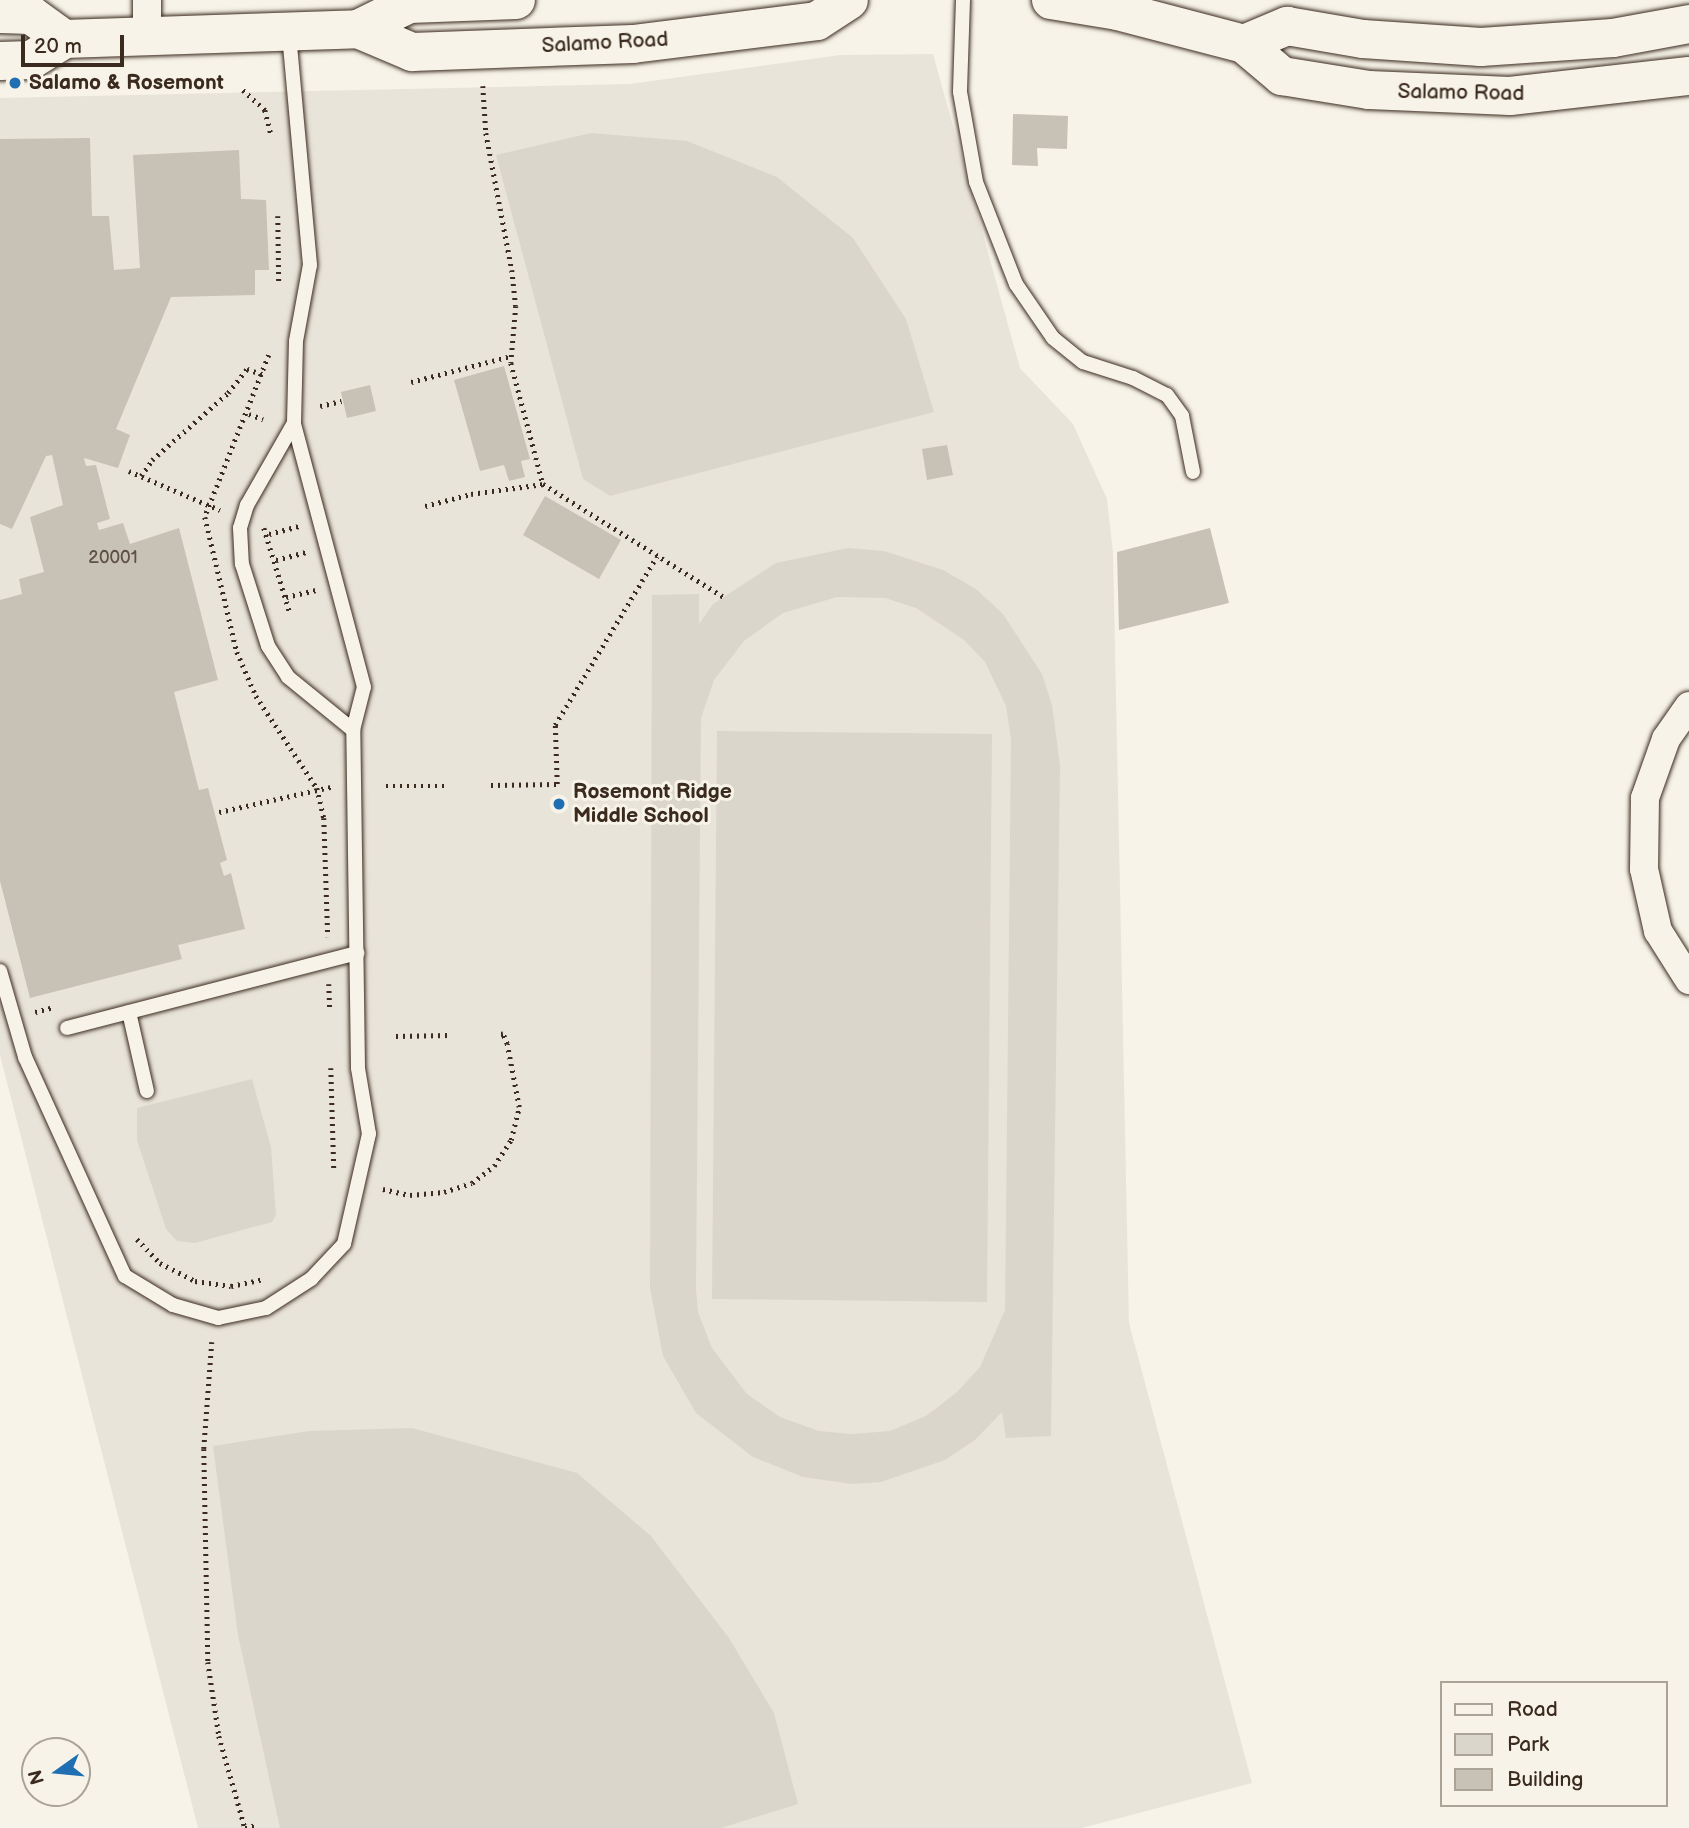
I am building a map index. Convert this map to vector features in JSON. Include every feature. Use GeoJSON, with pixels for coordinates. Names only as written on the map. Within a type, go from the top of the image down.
{"type":"FeatureCollection","features":[{"type":"Feature","properties":{"kind":"main road","name":"Salamo Road"},"geometry":{"type":"LineString","coordinates":[[358,29],[408,4],[516,0]]}},
{"type":"Feature","properties":{"kind":"main road","name":"Salamo Road"},"geometry":{"type":"LineString","coordinates":[[64,39],[147,18],[288,31],[358,29],[412,52],[633,44],[817,21],[849,0]]}},
{"type":"Feature","properties":{"kind":"main road","name":"Salamo Road"},"geometry":{"type":"LineString","coordinates":[[1051,0],[1118,11],[1244,44],[1282,76],[1462,97],[1551,94],[1689,76]]}},
{"type":"Feature","properties":{"kind":"main road"},"geometry":{"type":"LineString","coordinates":[[0,15],[31,15],[64,39],[31,60],[0,61]]}},
{"type":"Feature","properties":{"kind":"main road"},"geometry":{"type":"LineString","coordinates":[[1244,44],[1287,26],[1375,40],[1481,47],[1613,38],[1689,24]]}},
{"type":"Feature","properties":{"kind":"street"},"geometry":{"type":"LineString","coordinates":[[1689,706],[1666,739],[1646,799],[1644,869],[1658,931],[1689,980]]}},
{"type":"Feature","properties":{"kind":"lane"},"geometry":{"type":"LineString","coordinates":[[963,0],[960,92],[976,182],[1016,284],[1053,338],[1083,362],[1133,378],[1167,395],[1182,416],[1193,472]]}},
{"type":"Feature","properties":{"kind":"lane"},"geometry":{"type":"LineString","coordinates":[[0,971],[25,1057],[125,1276],[173,1305],[212,1316],[266,1308],[311,1279],[344,1244],[369,1134],[358,1068],[353,730],[365,687],[293,423],[296,341],[310,265],[288,31]]}},
{"type":"Feature","properties":{"kind":"lane"},"geometry":{"type":"LineString","coordinates":[[293,423],[247,505],[240,528],[242,564],[268,646],[288,677],[353,730]]}},
{"type":"Feature","properties":{"kind":"lane"},"geometry":{"type":"LineString","coordinates":[[67,1027],[357,953]]}},
{"type":"Feature","properties":{"kind":"lane"},"geometry":{"type":"LineString","coordinates":[[129,1012],[148,1091]]}},
{"type":"Feature","properties":{"kind":"path"},"geometry":{"type":"LineString","coordinates":[[483,81],[486,133],[512,270],[516,306],[511,356],[543,484]]}},
{"type":"Feature","properties":{"kind":"path"},"geometry":{"type":"LineString","coordinates":[[243,90],[265,110],[273,146]]}},
{"type":"Feature","properties":{"kind":"path"},"geometry":{"type":"LineString","coordinates":[[278,210],[279,287]]}},
{"type":"Feature","properties":{"kind":"path"},"geometry":{"type":"LineString","coordinates":[[271,348],[249,414],[205,517],[208,542],[237,652],[256,696],[317,788],[325,830],[330,1014]]}},
{"type":"Feature","properties":{"kind":"path"},"geometry":{"type":"LineString","coordinates":[[411,382],[511,356]]}},
{"type":"Feature","properties":{"kind":"path"},"geometry":{"type":"LineString","coordinates":[[141,476],[152,460],[228,393],[247,369],[264,374]]}},
{"type":"Feature","properties":{"kind":"path"},"geometry":{"type":"LineString","coordinates":[[320,406],[341,401]]}},
{"type":"Feature","properties":{"kind":"path"},"geometry":{"type":"LineString","coordinates":[[249,414],[263,419]]}},
{"type":"Feature","properties":{"kind":"path"},"geometry":{"type":"LineString","coordinates":[[129,471],[224,511]]}},
{"type":"Feature","properties":{"kind":"path"},"geometry":{"type":"LineString","coordinates":[[425,506],[471,494],[543,484],[724,597]]}},
{"type":"Feature","properties":{"kind":"path"},"geometry":{"type":"LineString","coordinates":[[290,613],[269,532],[303,525]]}},
{"type":"Feature","properties":{"kind":"path"},"geometry":{"type":"LineString","coordinates":[[276,560],[310,551]]}},
{"type":"Feature","properties":{"kind":"path"},"geometry":{"type":"LineString","coordinates":[[491,785],[557,784],[555,726],[657,556]]}},
{"type":"Feature","properties":{"kind":"path"},"geometry":{"type":"LineString","coordinates":[[286,597],[319,589]]}},
{"type":"Feature","properties":{"kind":"path"},"geometry":{"type":"LineString","coordinates":[[386,786],[446,786]]}},
{"type":"Feature","properties":{"kind":"path"},"geometry":{"type":"LineString","coordinates":[[219,812],[317,788],[332,787]]}},
{"type":"Feature","properties":{"kind":"path"},"geometry":{"type":"LineString","coordinates":[[31,1023],[29,1014],[54,1007]]}},
{"type":"Feature","properties":{"kind":"path"},"geometry":{"type":"LineString","coordinates":[[383,1189],[410,1195],[444,1192],[472,1183],[494,1166],[511,1139],[519,1107],[507,1044],[503,1034],[497,1035]]}},
{"type":"Feature","properties":{"kind":"path"},"geometry":{"type":"LineString","coordinates":[[396,1036],[450,1035]]}},
{"type":"Feature","properties":{"kind":"path"},"geometry":{"type":"LineString","coordinates":[[331,1060],[332,1177]]}},
{"type":"Feature","properties":{"kind":"path"},"geometry":{"type":"LineString","coordinates":[[132,1234],[160,1263],[195,1281],[231,1286],[275,1273]]}},
{"type":"Feature","properties":{"kind":"path"},"geometry":{"type":"LineString","coordinates":[[212,1316],[204,1449],[208,1662],[219,1736],[245,1828],[256,1825]]}},
{"type":"Feature","properties":{"kind":"shaded area","name":"Rosemont Ridge Middle School"},"geometry":{"type":"Polygon","coordinates":[[[933,54],[1020,368],[1073,424],[1107,499],[1113,553],[1129,1323],[1252,1783],[1082,1828],[198,1828],[0,1055],[0,98],[630,84],[840,55],[933,54]]]}},
{"type":"Feature","properties":{"kind":"green space"},"geometry":{"type":"Polygon","coordinates":[[[591,133],[687,141],[777,177],[853,238],[906,319],[934,412],[610,496],[583,479],[496,155],[591,133]]]}},
{"type":"Feature","properties":{"kind":"green space"},"geometry":{"type":"Polygon","coordinates":[[[848,548],[884,551],[943,570],[976,589],[1003,614],[1042,674],[1052,705],[1060,765],[1051,1436],[1006,1438],[1002,1412],[975,1440],[945,1460],[881,1482],[852,1484],[803,1477],[753,1457],[696,1413],[663,1356],[650,1288],[652,595],[699,594],[699,624],[713,604],[776,563],[848,548]],[[837,597],[783,613],[744,641],[714,680],[701,718],[696,1288],[698,1312],[712,1348],[747,1394],[780,1417],[819,1431],[851,1434],[890,1431],[926,1416],[957,1392],[980,1367],[1005,1310],[1011,740],[1006,706],[985,662],[964,640],[916,608],[885,598],[837,597]]]}},
{"type":"Feature","properties":{"kind":"green space"},"geometry":{"type":"Polygon","coordinates":[[[717,731],[992,734],[987,1302],[712,1299],[717,731]]]}},
{"type":"Feature","properties":{"kind":"green space"},"geometry":{"type":"Polygon","coordinates":[[[252,1079],[271,1147],[276,1215],[272,1222],[195,1243],[177,1241],[166,1229],[137,1140],[137,1108],[252,1079]]]}},
{"type":"Feature","properties":{"kind":"green space"},"geometry":{"type":"Polygon","coordinates":[[[412,1428],[577,1473],[651,1536],[729,1638],[774,1713],[798,1804],[721,1828],[280,1828],[238,1635],[213,1446],[309,1431],[412,1428]]]}},
{"type":"Feature","properties":{"kind":"building"},"geometry":{"type":"Polygon","coordinates":[[[1013,114],[1068,116],[1067,149],[1037,148],[1038,166],[1012,165],[1013,114]]]}},
{"type":"Feature","properties":{"kind":"building"},"geometry":{"type":"Polygon","coordinates":[[[90,138],[92,216],[109,216],[114,270],[140,268],[133,155],[239,150],[241,199],[266,200],[269,270],[255,270],[255,295],[171,297],[116,429],[130,435],[118,468],[84,458],[86,466],[96,465],[110,519],[97,523],[99,530],[123,523],[130,544],[179,528],[218,680],[174,692],[199,790],[208,788],[227,860],[220,863],[224,876],[231,873],[245,929],[178,945],[182,959],[30,998],[0,881],[0,600],[22,594],[19,579],[44,572],[30,517],[63,505],[52,455],[46,456],[12,529],[0,524],[0,139],[90,138]]]}},
{"type":"Feature","properties":{"kind":"building"},"geometry":{"type":"Polygon","coordinates":[[[504,366],[530,459],[521,461],[525,477],[509,481],[504,465],[480,471],[454,380],[504,366]]]}},
{"type":"Feature","properties":{"kind":"building"},"geometry":{"type":"Polygon","coordinates":[[[370,385],[376,411],[347,418],[341,392],[370,385]]]}},
{"type":"Feature","properties":{"kind":"building"},"geometry":{"type":"Polygon","coordinates":[[[947,445],[953,475],[927,480],[922,449],[947,445]]]}},
{"type":"Feature","properties":{"kind":"building"},"geometry":{"type":"Polygon","coordinates":[[[545,496],[621,540],[599,579],[523,535],[545,496]]]}},
{"type":"Feature","properties":{"kind":"building"},"geometry":{"type":"Polygon","coordinates":[[[1210,528],[1229,603],[1119,630],[1117,552],[1210,528]]]}},
{"type":"Feature","properties":{"kind":"place","name":"Salamo & Rosemont"},"geometry":{"type":"Point","coordinates":[15,83]}},
{"type":"Feature","properties":{"kind":"place","name":"Rosemont Ridge Middle School"},"geometry":{"type":"Point","coordinates":[559,804]}}]}
